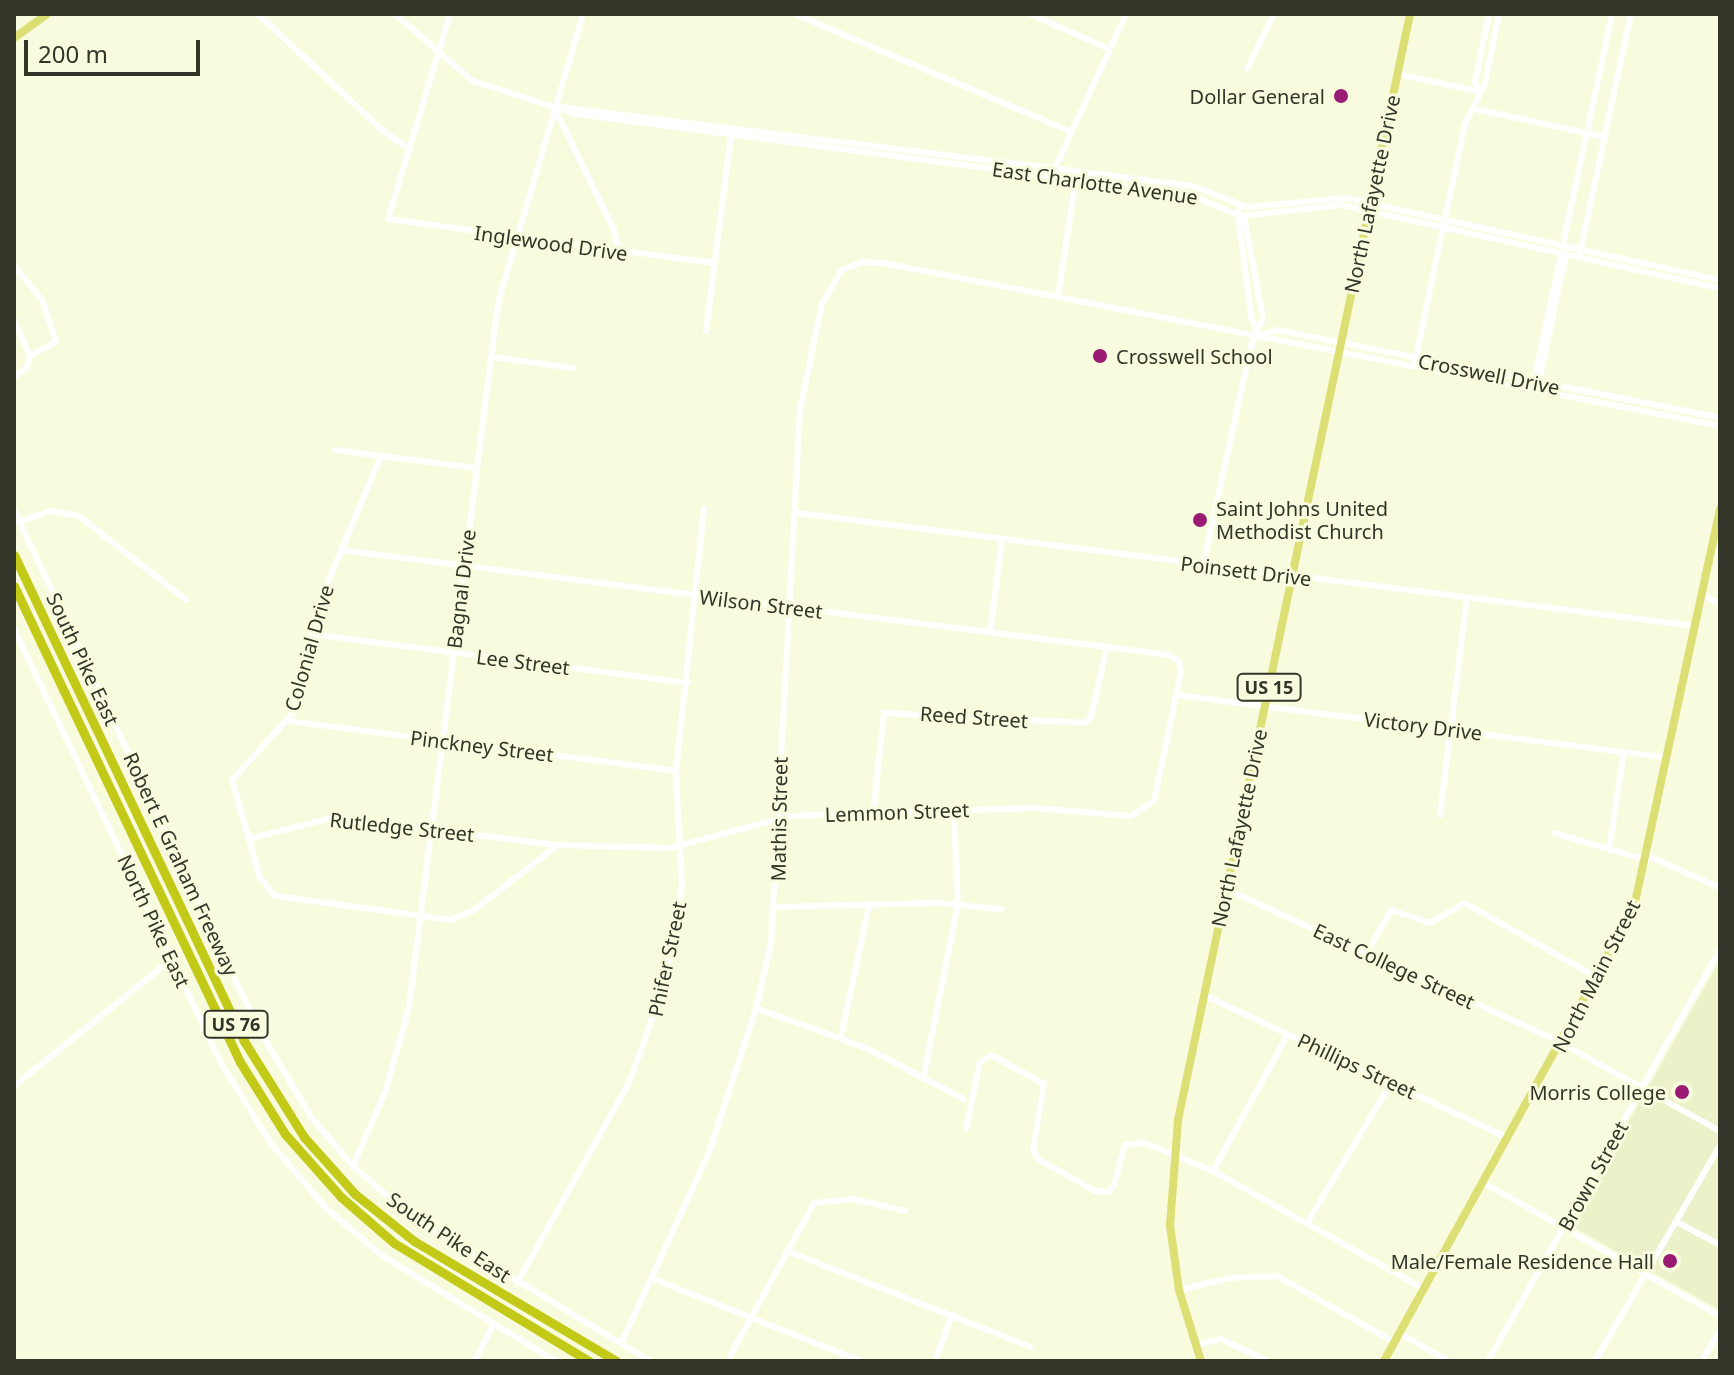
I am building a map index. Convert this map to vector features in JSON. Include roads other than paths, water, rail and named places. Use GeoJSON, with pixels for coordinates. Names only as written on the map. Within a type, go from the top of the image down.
{"type":"FeatureCollection","features":[{"type":"Feature","properties":{"kind":"highway","name":"Robert E Graham Freeway"},"geometry":{"type":"LineString","coordinates":[[14,555],[244,1041],[304,1137],[355,1194],[414,1241],[616,1361]]}},
{"type":"Feature","properties":{"kind":"highway","name":"Robert E Graham Freeway"},"geometry":{"type":"LineString","coordinates":[[14,586],[240,1062],[280,1127],[317,1173],[385,1236],[589,1361]]}},
{"type":"Feature","properties":{"kind":"main road"},"geometry":{"type":"LineString","coordinates":[[14,38],[47,14]]}},
{"type":"Feature","properties":{"kind":"main road","name":"North Lafayette Drive"},"geometry":{"type":"LineString","coordinates":[[1201,1361],[1179,1290],[1170,1225],[1173,1152],[1410,14]]}},
{"type":"Feature","properties":{"kind":"main road","name":"North Main Street"},"geometry":{"type":"LineString","coordinates":[[1384,1361],[1598,978],[1634,907],[1648,858],[1720,508]]}},
{"type":"Feature","properties":{"kind":"street"},"geometry":{"type":"LineString","coordinates":[[258,14],[389,137],[409,149],[450,14]]}},
{"type":"Feature","properties":{"kind":"street","name":"East Charlotte Avenue"},"geometry":{"type":"LineString","coordinates":[[395,14],[439,54],[490,90],[583,116],[1199,196],[1241,216],[1331,204],[1369,207]]}},
{"type":"Feature","properties":{"kind":"street","name":"Bagnal Drive"},"geometry":{"type":"LineString","coordinates":[[353,1166],[402,1038],[498,303],[583,14]]}},
{"type":"Feature","properties":{"kind":"street"},"geometry":{"type":"LineString","coordinates":[[795,14],[1071,132]]}},
{"type":"Feature","properties":{"kind":"street"},"geometry":{"type":"LineString","coordinates":[[1030,14],[1107,48]]}},
{"type":"Feature","properties":{"kind":"street"},"geometry":{"type":"LineString","coordinates":[[1055,168],[1107,48],[1126,14]]}},
{"type":"Feature","properties":{"kind":"street"},"geometry":{"type":"LineString","coordinates":[[1247,69],[1274,14]]}},
{"type":"Feature","properties":{"kind":"street"},"geometry":{"type":"LineString","coordinates":[[1414,368],[1466,117],[1475,109],[1478,91],[1475,82],[1489,14]]}},
{"type":"Feature","properties":{"kind":"street"},"geometry":{"type":"LineString","coordinates":[[1478,91],[1485,84],[1499,14]]}},
{"type":"Feature","properties":{"kind":"street"},"geometry":{"type":"LineString","coordinates":[[1533,387],[1541,384],[1586,133],[1612,14]]}},
{"type":"Feature","properties":{"kind":"street"},"geometry":{"type":"LineString","coordinates":[[1580,255],[1631,14]]}},
{"type":"Feature","properties":{"kind":"street"},"geometry":{"type":"LineString","coordinates":[[1397,74],[1478,91]]}},
{"type":"Feature","properties":{"kind":"street","name":"East Charlotte Avenue"},"geometry":{"type":"LineString","coordinates":[[556,108],[586,107],[1202,187],[1241,205],[1264,208],[1328,197],[1563,253],[1720,280]]}},
{"type":"Feature","properties":{"kind":"street"},"geometry":{"type":"LineString","coordinates":[[556,108],[558,124],[614,230],[619,252]]}},
{"type":"Feature","properties":{"kind":"street"},"geometry":{"type":"LineString","coordinates":[[1475,109],[1605,137]]}},
{"type":"Feature","properties":{"kind":"street"},"geometry":{"type":"LineString","coordinates":[[706,331],[731,135]]}},
{"type":"Feature","properties":{"kind":"street","name":"Inglewood Drive"},"geometry":{"type":"LineString","coordinates":[[409,149],[388,219],[714,263]]}},
{"type":"Feature","properties":{"kind":"street"},"geometry":{"type":"LineString","coordinates":[[1058,297],[1077,170]]}},
{"type":"Feature","properties":{"kind":"street"},"geometry":{"type":"LineString","coordinates":[[1241,205],[1251,317],[1259,336]]}},
{"type":"Feature","properties":{"kind":"street"},"geometry":{"type":"LineString","coordinates":[[1203,565],[1251,346],[1259,336],[1263,318],[1241,216]]}},
{"type":"Feature","properties":{"kind":"street"},"geometry":{"type":"LineString","coordinates":[[1533,387],[1563,253]]}},
{"type":"Feature","properties":{"kind":"street","name":"East Charlotte Avenue"},"geometry":{"type":"LineString","coordinates":[[1580,255],[1720,288]]}},
{"type":"Feature","properties":{"kind":"street","name":"Crosswell Drive"},"geometry":{"type":"LineString","coordinates":[[839,273],[869,262],[1259,336],[1273,330],[1414,368],[1533,387]]}},
{"type":"Feature","properties":{"kind":"street"},"geometry":{"type":"LineString","coordinates":[[14,266],[42,300],[57,334],[54,344],[30,356]]}},
{"type":"Feature","properties":{"kind":"street","name":"Mathis Street"},"geometry":{"type":"LineString","coordinates":[[621,1344],[709,1153],[756,1008],[776,907],[777,819],[803,392],[822,304],[839,273]]}},
{"type":"Feature","properties":{"kind":"street"},"geometry":{"type":"LineString","coordinates":[[14,320],[30,356],[27,368],[14,377]]}},
{"type":"Feature","properties":{"kind":"street","name":"Crosswell Drive"},"geometry":{"type":"LineString","coordinates":[[1340,350],[1416,359],[1720,426]]}},
{"type":"Feature","properties":{"kind":"street"},"geometry":{"type":"LineString","coordinates":[[491,357],[573,368]]}},
{"type":"Feature","properties":{"kind":"street","name":"Crosswell Drive"},"geometry":{"type":"LineString","coordinates":[[1541,384],[1720,418]]}},
{"type":"Feature","properties":{"kind":"street"},"geometry":{"type":"LineString","coordinates":[[335,450],[476,468]]}},
{"type":"Feature","properties":{"kind":"street","name":"Colonial Drive"},"geometry":{"type":"LineString","coordinates":[[249,839],[232,780],[288,721],[311,634],[341,550],[381,456]]}},
{"type":"Feature","properties":{"kind":"street","name":"Phifer Street"},"geometry":{"type":"LineString","coordinates":[[517,1283],[615,1110],[651,1032],[680,911],[676,771],[698,596],[704,508]]}},
{"type":"Feature","properties":{"kind":"street","name":"South Pike East"},"geometry":{"type":"LineString","coordinates":[[14,510],[268,1046],[311,1117],[353,1166],[409,1215],[650,1361]]}},
{"type":"Feature","properties":{"kind":"street"},"geometry":{"type":"LineString","coordinates":[[19,522],[51,511],[79,516],[186,600]]}},
{"type":"Feature","properties":{"kind":"street","name":"Poinsett Drive"},"geometry":{"type":"LineString","coordinates":[[798,513],[1695,626]]}},
{"type":"Feature","properties":{"kind":"street"},"geometry":{"type":"LineString","coordinates":[[990,632],[1002,540]]}},
{"type":"Feature","properties":{"kind":"street","name":"Wilson Street"},"geometry":{"type":"LineString","coordinates":[[341,550],[1169,655],[1179,661],[1177,695]]}},
{"type":"Feature","properties":{"kind":"street"},"geometry":{"type":"LineString","coordinates":[[1702,595],[1720,604]]}},
{"type":"Feature","properties":{"kind":"street"},"geometry":{"type":"LineString","coordinates":[[1440,815],[1467,598]]}},
{"type":"Feature","properties":{"kind":"street","name":"North Pike East"},"geometry":{"type":"LineString","coordinates":[[14,629],[236,1091],[299,1179],[381,1255],[555,1361]]}},
{"type":"Feature","properties":{"kind":"street","name":"Lee Street"},"geometry":{"type":"LineString","coordinates":[[311,634],[688,683]]}},
{"type":"Feature","properties":{"kind":"street","name":"Reed Street"},"geometry":{"type":"LineString","coordinates":[[873,813],[884,713],[1083,724],[1091,717],[1107,647]]}},
{"type":"Feature","properties":{"kind":"street","name":"Victory Drive"},"geometry":{"type":"LineString","coordinates":[[1177,695],[1668,758]]}},
{"type":"Feature","properties":{"kind":"street","name":"Lemmon Street"},"geometry":{"type":"LineString","coordinates":[[558,845],[679,846],[777,819],[873,813],[1043,808],[1131,816],[1148,809],[1157,793],[1177,695]]}},
{"type":"Feature","properties":{"kind":"street","name":"Pinckney Street"},"geometry":{"type":"LineString","coordinates":[[288,721],[676,771]]}},
{"type":"Feature","properties":{"kind":"street"},"geometry":{"type":"LineString","coordinates":[[1610,843],[1624,752]]}},
{"type":"Feature","properties":{"kind":"street"},"geometry":{"type":"LineString","coordinates":[[923,1079],[958,904],[954,811]]}},
{"type":"Feature","properties":{"kind":"street","name":"Rutledge Street"},"geometry":{"type":"LineString","coordinates":[[249,839],[335,817],[558,845]]}},
{"type":"Feature","properties":{"kind":"street"},"geometry":{"type":"LineString","coordinates":[[1554,833],[1648,858],[1720,888]]}},
{"type":"Feature","properties":{"kind":"street"},"geometry":{"type":"LineString","coordinates":[[249,839],[260,878],[275,896],[451,920],[470,913],[558,845]]}},
{"type":"Feature","properties":{"kind":"street","name":"East College Street"},"geometry":{"type":"LineString","coordinates":[[1226,889],[1562,1043],[1720,1131]]}},
{"type":"Feature","properties":{"kind":"street"},"geometry":{"type":"LineString","coordinates":[[1367,953],[1391,910],[1430,923],[1465,903],[1598,978]]}},
{"type":"Feature","properties":{"kind":"street"},"geometry":{"type":"LineString","coordinates":[[776,907],[958,904],[1001,909]]}},
{"type":"Feature","properties":{"kind":"street"},"geometry":{"type":"LineString","coordinates":[[841,1037],[869,905]]}},
{"type":"Feature","properties":{"kind":"street","name":"Brown Street"},"geometry":{"type":"LineString","coordinates":[[1488,1361],[1720,949]]}},
{"type":"Feature","properties":{"kind":"street"},"geometry":{"type":"LineString","coordinates":[[14,1086],[172,959]]}},
{"type":"Feature","properties":{"kind":"street","name":"Phillips Street"},"geometry":{"type":"LineString","coordinates":[[1204,995],[1509,1138]]}},
{"type":"Feature","properties":{"kind":"street"},"geometry":{"type":"LineString","coordinates":[[756,1008],[841,1037],[964,1099]]}},
{"type":"Feature","properties":{"kind":"street"},"geometry":{"type":"LineString","coordinates":[[1213,1171],[1288,1034]]}},
{"type":"Feature","properties":{"kind":"street"},"geometry":{"type":"LineString","coordinates":[[966,1129],[980,1062],[991,1055],[1044,1084],[1033,1150],[1038,1159],[1095,1191],[1108,1192],[1114,1185],[1125,1145],[1145,1143],[1213,1171],[1424,1289]]}},
{"type":"Feature","properties":{"kind":"street"},"geometry":{"type":"LineString","coordinates":[[1307,1223],[1391,1083]]}},
{"type":"Feature","properties":{"kind":"street"},"geometry":{"type":"LineString","coordinates":[[1595,1361],[1720,1145]]}},
{"type":"Feature","properties":{"kind":"street"},"geometry":{"type":"LineString","coordinates":[[1484,1183],[1720,1316]]}},
{"type":"Feature","properties":{"kind":"street"},"geometry":{"type":"LineString","coordinates":[[730,1356],[811,1206],[824,1198],[870,1201],[905,1211]]}},
{"type":"Feature","properties":{"kind":"street"},"geometry":{"type":"LineString","coordinates":[[1677,1222],[1720,1245]]}},
{"type":"Feature","properties":{"kind":"street"},"geometry":{"type":"LineString","coordinates":[[787,1251],[1031,1347]]}},
{"type":"Feature","properties":{"kind":"street"},"geometry":{"type":"LineString","coordinates":[[1179,1290],[1230,1278],[1277,1276],[1394,1342]]}},
{"type":"Feature","properties":{"kind":"street"},"geometry":{"type":"LineString","coordinates":[[651,1278],[861,1361]]}},
{"type":"Feature","properties":{"kind":"street"},"geometry":{"type":"LineString","coordinates":[[935,1361],[952,1315]]}},
{"type":"Feature","properties":{"kind":"street"},"geometry":{"type":"LineString","coordinates":[[475,1361],[493,1325]]}},
{"type":"Feature","properties":{"kind":"street"},"geometry":{"type":"LineString","coordinates":[[1702,1361],[1720,1330]]}},
{"type":"Feature","properties":{"kind":"street"},"geometry":{"type":"LineString","coordinates":[[1399,1333],[1448,1361]]}},
{"type":"Feature","properties":{"kind":"street"},"geometry":{"type":"LineString","coordinates":[[1197,1345],[1221,1339],[1268,1361]]}},
{"type":"Feature","properties":{"kind":"place","name":"Dollar General"},"geometry":{"type":"Point","coordinates":[1341,96]}},
{"type":"Feature","properties":{"kind":"place","name":"Crosswell School"},"geometry":{"type":"Point","coordinates":[1100,356]}},
{"type":"Feature","properties":{"kind":"place","name":"Saint Johns United Methodist Church"},"geometry":{"type":"Point","coordinates":[1200,520]}},
{"type":"Feature","properties":{"kind":"place","name":"Morris College"},"geometry":{"type":"Point","coordinates":[1682,1092]}},
{"type":"Feature","properties":{"kind":"place","name":"Male/Female Residence Hall"},"geometry":{"type":"Point","coordinates":[1670,1261]}}]}
